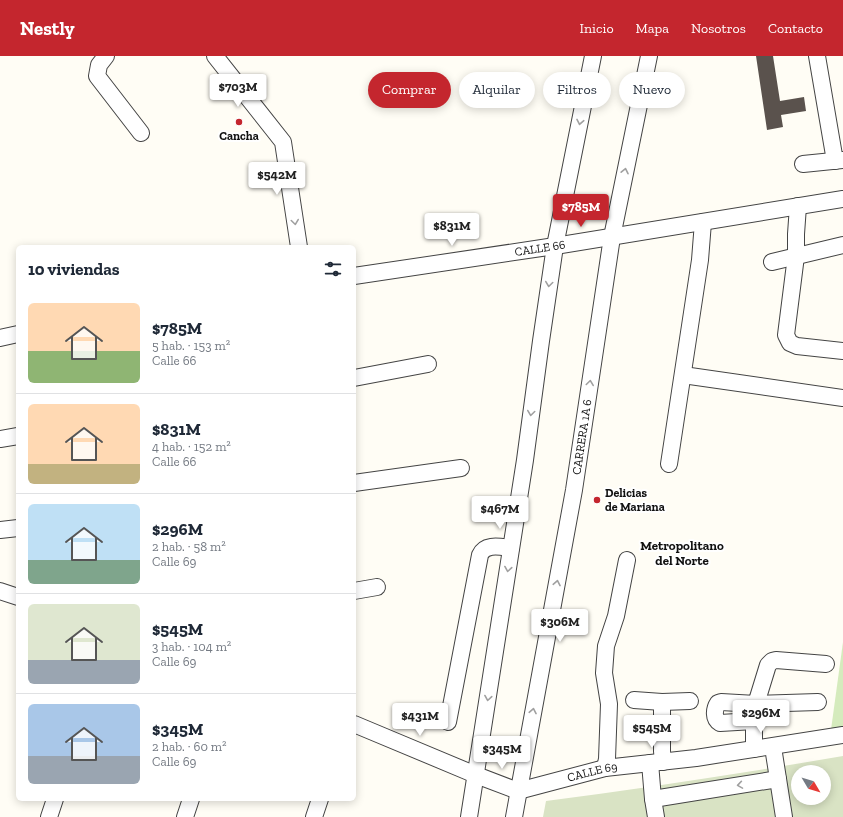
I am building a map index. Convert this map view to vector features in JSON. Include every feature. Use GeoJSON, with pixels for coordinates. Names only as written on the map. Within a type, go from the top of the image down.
{"type":"FeatureCollection","features":[{"type":"Feature","properties":{"kind":"street"},"geometry":{"type":"LineString","coordinates":[[106,56],[99,65],[97,76],[141,133]]}},
{"type":"Feature","properties":{"kind":"street"},"geometry":{"type":"LineString","coordinates":[[215,56],[283,142],[299,245]]}},
{"type":"Feature","properties":{"kind":"street"},"geometry":{"type":"LineString","coordinates":[[469,817],[525,460],[555,246],[593,56]]}},
{"type":"Feature","properties":{"kind":"street","name":"CARRERA 1A 6"},"geometry":{"type":"LineString","coordinates":[[514,817],[574,490],[612,237],[649,56]]}},
{"type":"Feature","properties":{"kind":"street"},"geometry":{"type":"LineString","coordinates":[[803,164],[839,160],[817,56]]}},
{"type":"Feature","properties":{"kind":"street","name":"CALLE 66"},"geometry":{"type":"LineString","coordinates":[[356,276],[555,246],[843,199]]}},
{"type":"Feature","properties":{"kind":"street"},"geometry":{"type":"LineString","coordinates":[[798,206],[796,256],[786,335],[790,343],[797,346],[843,351]]}},
{"type":"Feature","properties":{"kind":"street"},"geometry":{"type":"LineString","coordinates":[[669,464],[700,260],[703,222]]}},
{"type":"Feature","properties":{"kind":"street"},"geometry":{"type":"LineString","coordinates":[[772,262],[843,245]]}},
{"type":"Feature","properties":{"kind":"street"},"geometry":{"type":"LineString","coordinates":[[0,338],[16,334]]}},
{"type":"Feature","properties":{"kind":"street"},"geometry":{"type":"LineString","coordinates":[[356,378],[428,364]]}},
{"type":"Feature","properties":{"kind":"street"},"geometry":{"type":"LineString","coordinates":[[683,375],[843,398]]}},
{"type":"Feature","properties":{"kind":"street"},"geometry":{"type":"LineString","coordinates":[[0,439],[16,436]]}},
{"type":"Feature","properties":{"kind":"street"},"geometry":{"type":"LineString","coordinates":[[356,482],[461,468]]}},
{"type":"Feature","properties":{"kind":"street"},"geometry":{"type":"LineString","coordinates":[[0,530],[16,528]]}},
{"type":"Feature","properties":{"kind":"street"},"geometry":{"type":"LineString","coordinates":[[448,722],[480,555],[482,550],[486,548],[511,548]]}},
{"type":"Feature","properties":{"kind":"street"},"geometry":{"type":"LineString","coordinates":[[606,764],[609,704],[604,672],[606,646],[616,616],[627,560]]}},
{"type":"Feature","properties":{"kind":"street"},"geometry":{"type":"LineString","coordinates":[[356,591],[377,588]]}},
{"type":"Feature","properties":{"kind":"street"},"geometry":{"type":"LineString","coordinates":[[754,749],[754,721],[756,704],[768,665],[772,661],[776,660],[826,664]]}},
{"type":"Feature","properties":{"kind":"street"},"geometry":{"type":"LineString","coordinates":[[634,700],[662,702],[690,701]]}},
{"type":"Feature","properties":{"kind":"street"},"geometry":{"type":"LineString","coordinates":[[656,817],[653,799],[656,762],[662,751],[662,702]]}},
{"type":"Feature","properties":{"kind":"street"},"geometry":{"type":"LineString","coordinates":[[754,721],[716,721],[716,707],[718,703],[721,702],[756,704],[818,702]]}},
{"type":"Feature","properties":{"kind":"street"},"geometry":{"type":"LineString","coordinates":[[356,725],[518,791]]}},
{"type":"Feature","properties":{"kind":"street","name":"CALLE 69"},"geometry":{"type":"LineString","coordinates":[[518,791],[606,764],[656,762],[696,758],[843,735]]}},
{"type":"Feature","properties":{"kind":"street"},"geometry":{"type":"LineString","coordinates":[[773,746],[784,817]]}},
{"type":"Feature","properties":{"kind":"street"},"geometry":{"type":"LineString","coordinates":[[653,799],[778,779]]}},
{"type":"Feature","properties":{"kind":"street"},"geometry":{"type":"LineString","coordinates":[[49,817],[55,801]]}},
{"type":"Feature","properties":{"kind":"street"},"geometry":{"type":"LineString","coordinates":[[185,817],[190,801]]}},
{"type":"Feature","properties":{"kind":"street"},"geometry":{"type":"LineString","coordinates":[[314,817],[319,801]]}},
{"type":"Feature","properties":{"kind":"green space"},"geometry":{"type":"Polygon","coordinates":[[[843,642],[843,735],[830,737],[843,642]]]}},
{"type":"Feature","properties":{"kind":"green space"},"geometry":{"type":"Polygon","coordinates":[[[843,756],[843,817],[543,817],[546,801],[694,780],[843,756]]]}},
{"type":"Feature","properties":{"kind":"building"},"geometry":{"type":"Polygon","coordinates":[[[756,56],[773,56],[780,101],[804,97],[806,111],[781,115],[783,127],[767,130],[756,56]]]}},
{"type":"Feature","properties":{"kind":"place","name":"Cancha"},"geometry":{"type":"Point","coordinates":[239,122]}},
{"type":"Feature","properties":{"kind":"place","name":"Delicias de Mariana"},"geometry":{"type":"Point","coordinates":[597,500]}},
{"type":"Feature","properties":{"kind":"district","name":"Metropolitano del Norte"},"geometry":{"type":"Point","coordinates":[682,552]}}]}
